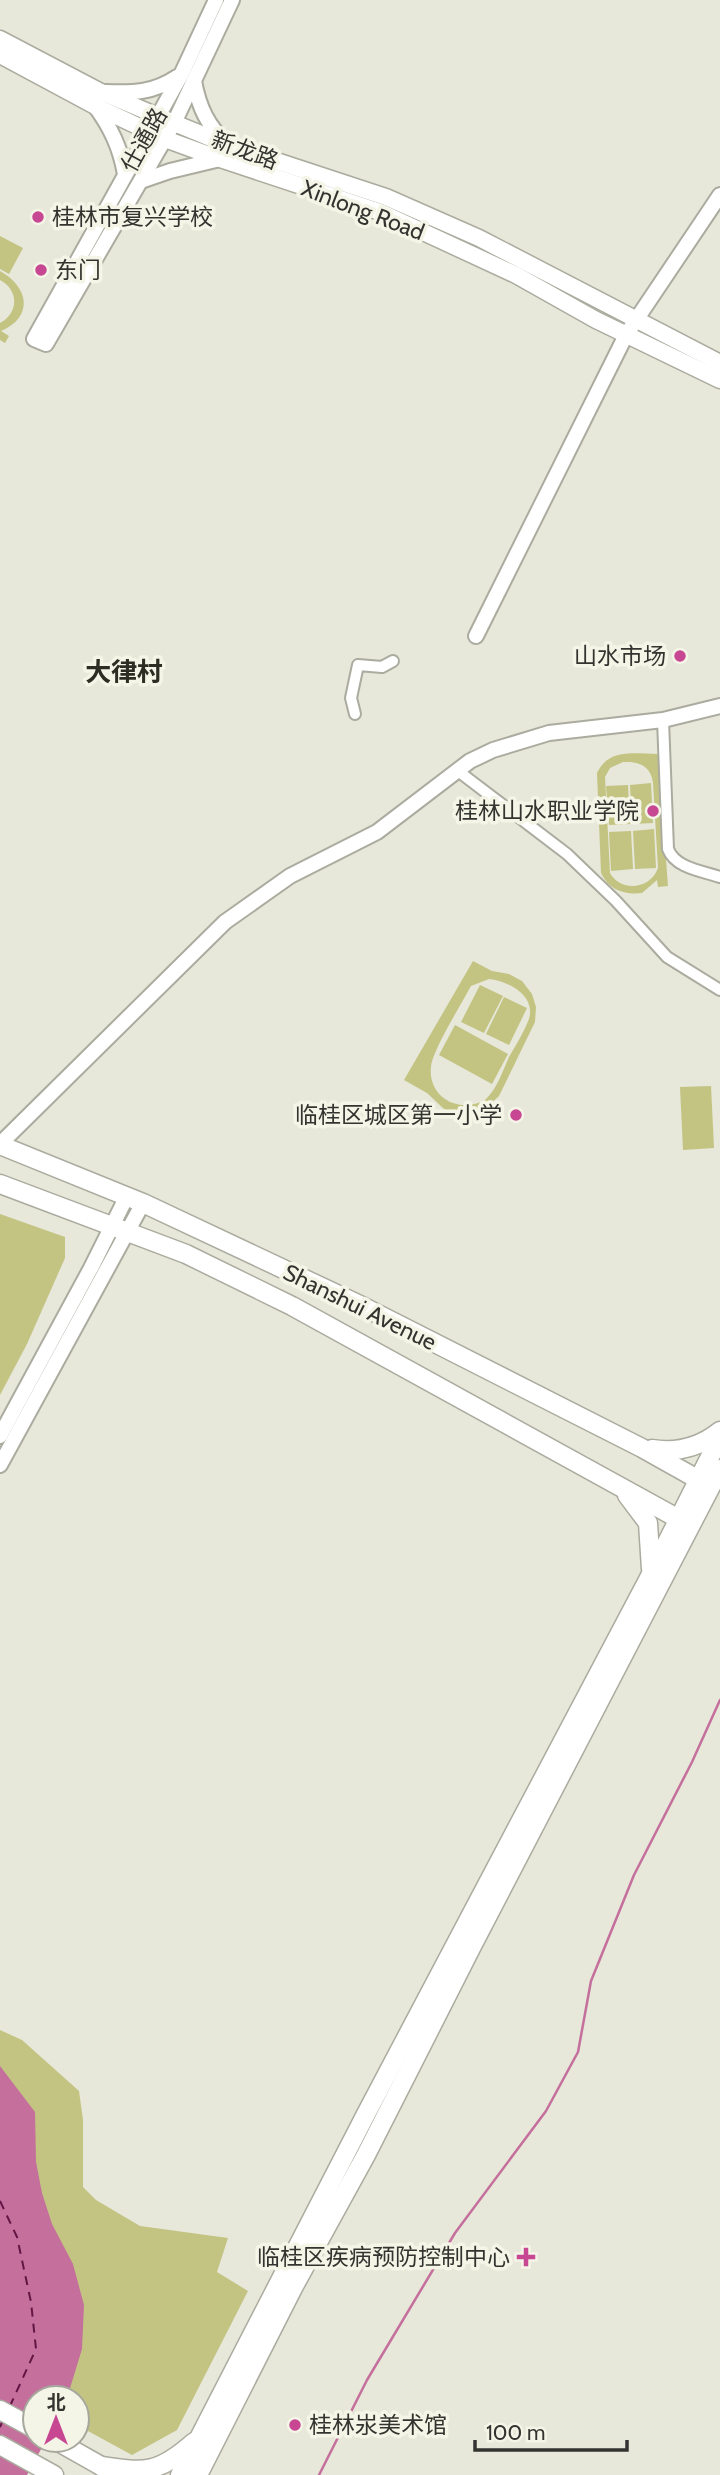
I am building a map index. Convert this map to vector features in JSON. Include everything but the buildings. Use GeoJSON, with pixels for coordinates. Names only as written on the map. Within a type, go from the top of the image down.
{"type":"FeatureCollection","features":[{"type":"Feature","properties":{"kind":"main road","name":"新龙路"},"geometry":{"type":"LineString","coordinates":[[0,39],[97,99],[157,115],[224,152],[386,197],[479,238],[720,363]]}},
{"type":"Feature","properties":{"kind":"main road","name":"Xinlong Road"},"geometry":{"type":"LineString","coordinates":[[0,55],[97,99],[165,139],[224,152],[380,212],[516,275],[626,335],[720,380]]}},
{"type":"Feature","properties":{"kind":"main road","name":"Shanshui Avenue"},"geometry":{"type":"LineString","coordinates":[[0,1144],[135,1199],[364,1307],[642,1448],[705,1483]]}},
{"type":"Feature","properties":{"kind":"main road","name":"Shanshui Avenue"},"geometry":{"type":"LineString","coordinates":[[0,1184],[186,1254],[292,1306],[684,1522]]}},
{"type":"Feature","properties":{"kind":"main road"},"geometry":{"type":"LineString","coordinates":[[642,1448],[679,1450],[695,1445],[720,1431]]}},
{"type":"Feature","properties":{"kind":"main road"},"geometry":{"type":"LineString","coordinates":[[180,2475],[206,2443],[366,2155],[705,1483],[720,1437]]}},
{"type":"Feature","properties":{"kind":"main road"},"geometry":{"type":"LineString","coordinates":[[705,1483],[720,1469]]}},
{"type":"Feature","properties":{"kind":"main road"},"geometry":{"type":"LineString","coordinates":[[620,1488],[648,1523],[651,1573]]}},
{"type":"Feature","properties":{"kind":"main road"},"geometry":{"type":"LineString","coordinates":[[198,2475],[206,2443],[366,2114],[651,1573],[684,1522]]}},
{"type":"Feature","properties":{"kind":"main road"},"geometry":{"type":"LineString","coordinates":[[0,2410],[21,2421]]}},
{"type":"Feature","properties":{"kind":"main road"},"geometry":{"type":"LineString","coordinates":[[100,2466],[129,2470],[155,2468],[206,2443]]}},
{"type":"Feature","properties":{"kind":"main road"},"geometry":{"type":"LineString","coordinates":[[206,2443],[208,2475]]}},
{"type":"Feature","properties":{"kind":"main road"},"geometry":{"type":"LineString","coordinates":[[0,2445],[50,2473]]}},
{"type":"Feature","properties":{"kind":"main road"},"geometry":{"type":"LineString","coordinates":[[79,2454],[117,2475]]}},
{"type":"Feature","properties":{"kind":"street","name":"仕通路"},"geometry":{"type":"LineString","coordinates":[[141,181],[46,344],[33,339],[181,75],[216,0]]}},
{"type":"Feature","properties":{"kind":"street"},"geometry":{"type":"LineString","coordinates":[[141,181],[174,123],[232,0]]}},
{"type":"Feature","properties":{"kind":"street"},"geometry":{"type":"LineString","coordinates":[[125,174],[121,152],[97,99],[143,93],[163,86],[181,75]]}},
{"type":"Feature","properties":{"kind":"street"},"geometry":{"type":"LineString","coordinates":[[141,181],[224,152],[217,134],[202,114],[194,81]]}},
{"type":"Feature","properties":{"kind":"street"},"geometry":{"type":"LineString","coordinates":[[476,636],[626,335],[720,195]]}},
{"type":"Feature","properties":{"kind":"street"},"geometry":{"type":"LineString","coordinates":[[355,714],[351,698],[358,665],[382,667],[393,661]]}},
{"type":"Feature","properties":{"kind":"street"},"geometry":{"type":"LineString","coordinates":[[0,1144],[225,922],[290,876],[377,832],[458,771],[492,750],[549,733],[663,720],[720,706]]}},
{"type":"Feature","properties":{"kind":"street"},"geometry":{"type":"LineString","coordinates":[[663,720],[668,849],[671,856],[682,865],[720,877]]}},
{"type":"Feature","properties":{"kind":"street"},"geometry":{"type":"LineString","coordinates":[[458,771],[567,854],[617,901],[667,957],[720,990]]}},
{"type":"Feature","properties":{"kind":"street"},"geometry":{"type":"LineString","coordinates":[[0,1465],[135,1199]]}},
{"type":"Feature","properties":{"kind":"street"},"geometry":{"type":"LineString","coordinates":[[0,1436],[120,1229]]}},
{"type":"Feature","properties":{"kind":"green space"},"geometry":{"type":"Polygon","coordinates":[[[0,236],[23,248],[9,274],[0,269],[0,236]]]}},
{"type":"Feature","properties":{"kind":"green space"},"geometry":{"type":"Polygon","coordinates":[[[0,271],[17,285],[24,302],[19,318],[1,331],[9,336],[5,343],[0,340],[0,323],[11,313],[14,302],[11,290],[0,280],[0,271]]]}},
{"type":"Feature","properties":{"kind":"green space"},"geometry":{"type":"Polygon","coordinates":[[[631,753],[658,754],[668,886],[658,887],[657,880],[642,893],[629,893],[608,884],[601,873],[597,773],[608,759],[615,756],[631,753]],[[629,762],[610,768],[605,777],[610,873],[621,884],[636,886],[649,880],[658,868],[652,777],[643,766],[629,762]]]}},
{"type":"Feature","properties":{"kind":"green space"},"geometry":{"type":"Polygon","coordinates":[[[651,783],[653,823],[632,824],[630,785],[651,783]]]}},
{"type":"Feature","properties":{"kind":"green space"},"geometry":{"type":"Polygon","coordinates":[[[628,785],[630,824],[609,825],[606,786],[628,785]]]}},
{"type":"Feature","properties":{"kind":"green space"},"geometry":{"type":"Polygon","coordinates":[[[654,829],[656,868],[635,869],[633,831],[654,829]]]}},
{"type":"Feature","properties":{"kind":"green space"},"geometry":{"type":"Polygon","coordinates":[[[631,831],[633,869],[611,871],[609,832],[631,831]]]}},
{"type":"Feature","properties":{"kind":"green space"},"geometry":{"type":"Polygon","coordinates":[[[473,961],[522,981],[532,994],[536,1007],[535,1022],[499,1096],[485,1109],[474,1113],[455,1113],[444,1109],[427,1093],[404,1080],[473,961]],[[489,979],[471,986],[442,1039],[431,1067],[435,1088],[441,1096],[459,1105],[478,1103],[490,1095],[529,1019],[528,1003],[519,991],[489,979]]]}},
{"type":"Feature","properties":{"kind":"green space"},"geometry":{"type":"Polygon","coordinates":[[[480,985],[503,996],[484,1033],[461,1022],[480,985]]]}},
{"type":"Feature","properties":{"kind":"green space"},"geometry":{"type":"Polygon","coordinates":[[[504,997],[527,1008],[509,1045],[486,1034],[504,997]]]}},
{"type":"Feature","properties":{"kind":"green space"},"geometry":{"type":"Polygon","coordinates":[[[455,1025],[508,1054],[492,1084],[439,1055],[455,1025]]]}},
{"type":"Feature","properties":{"kind":"green space"},"geometry":{"type":"Polygon","coordinates":[[[711,1086],[714,1148],[683,1150],[680,1087],[711,1086]]]}},
{"type":"Feature","properties":{"kind":"green space"},"geometry":{"type":"Polygon","coordinates":[[[0,1214],[65,1237],[65,1258],[27,1344],[0,1395],[0,1214]]]}},
{"type":"Feature","properties":{"kind":"green space"},"geometry":{"type":"Polygon","coordinates":[[[0,2030],[22,2040],[79,2091],[83,2120],[83,2187],[96,2200],[140,2226],[228,2238],[217,2272],[248,2291],[177,2430],[132,2455],[91,2433],[91,2384],[21,2384],[21,2392],[0,2382],[0,2030]]]}},
{"type":"Feature","properties":{"kind":"shaded area"},"geometry":{"type":"Polygon","coordinates":[[[0,2066],[35,2112],[36,2162],[42,2193],[52,2224],[73,2264],[84,2305],[82,2349],[71,2384],[21,2384],[21,2454],[38,2454],[27,2475],[0,2475],[0,2066]]]}},
{"type":"Feature","properties":{"kind":"waterway"},"geometry":{"type":"LineString","coordinates":[[319,2475],[367,2380],[455,2233],[546,2111],[578,2052],[591,1981],[634,1875],[692,1762],[720,1700]]}},
{"type":"Feature","properties":{"kind":"ferry route"},"geometry":{"type":"LineString","coordinates":[[0,2201],[17,2237],[31,2302],[36,2349],[10,2406]]}},
{"type":"Feature","properties":{"kind":"ferry route"},"geometry":{"type":"LineString","coordinates":[[0,2427],[3,2420]]}},
{"type":"Feature","properties":{"kind":"place","name":"桂林市复兴学校"},"geometry":{"type":"Point","coordinates":[38,217]}},
{"type":"Feature","properties":{"kind":"place","name":"东门"},"geometry":{"type":"Point","coordinates":[41,270]}},
{"type":"Feature","properties":{"kind":"place","name":"山水市场"},"geometry":{"type":"Point","coordinates":[680,656]}},
{"type":"Feature","properties":{"kind":"place","name":"桂林山水职业学院"},"geometry":{"type":"Point","coordinates":[653,811]}},
{"type":"Feature","properties":{"kind":"place","name":"临桂区城区第一小学"},"geometry":{"type":"Point","coordinates":[516,1115]}},
{"type":"Feature","properties":{"kind":"place","name":"临桂区疾病预防控制中心"},"geometry":{"type":"Point","coordinates":[526,2257]}},
{"type":"Feature","properties":{"kind":"place","name":"桂林汖美术馆"},"geometry":{"type":"Point","coordinates":[295,2425]}},
{"type":"Feature","properties":{"kind":"district","name":"大律村"},"geometry":{"type":"Point","coordinates":[124,672]}}]}
